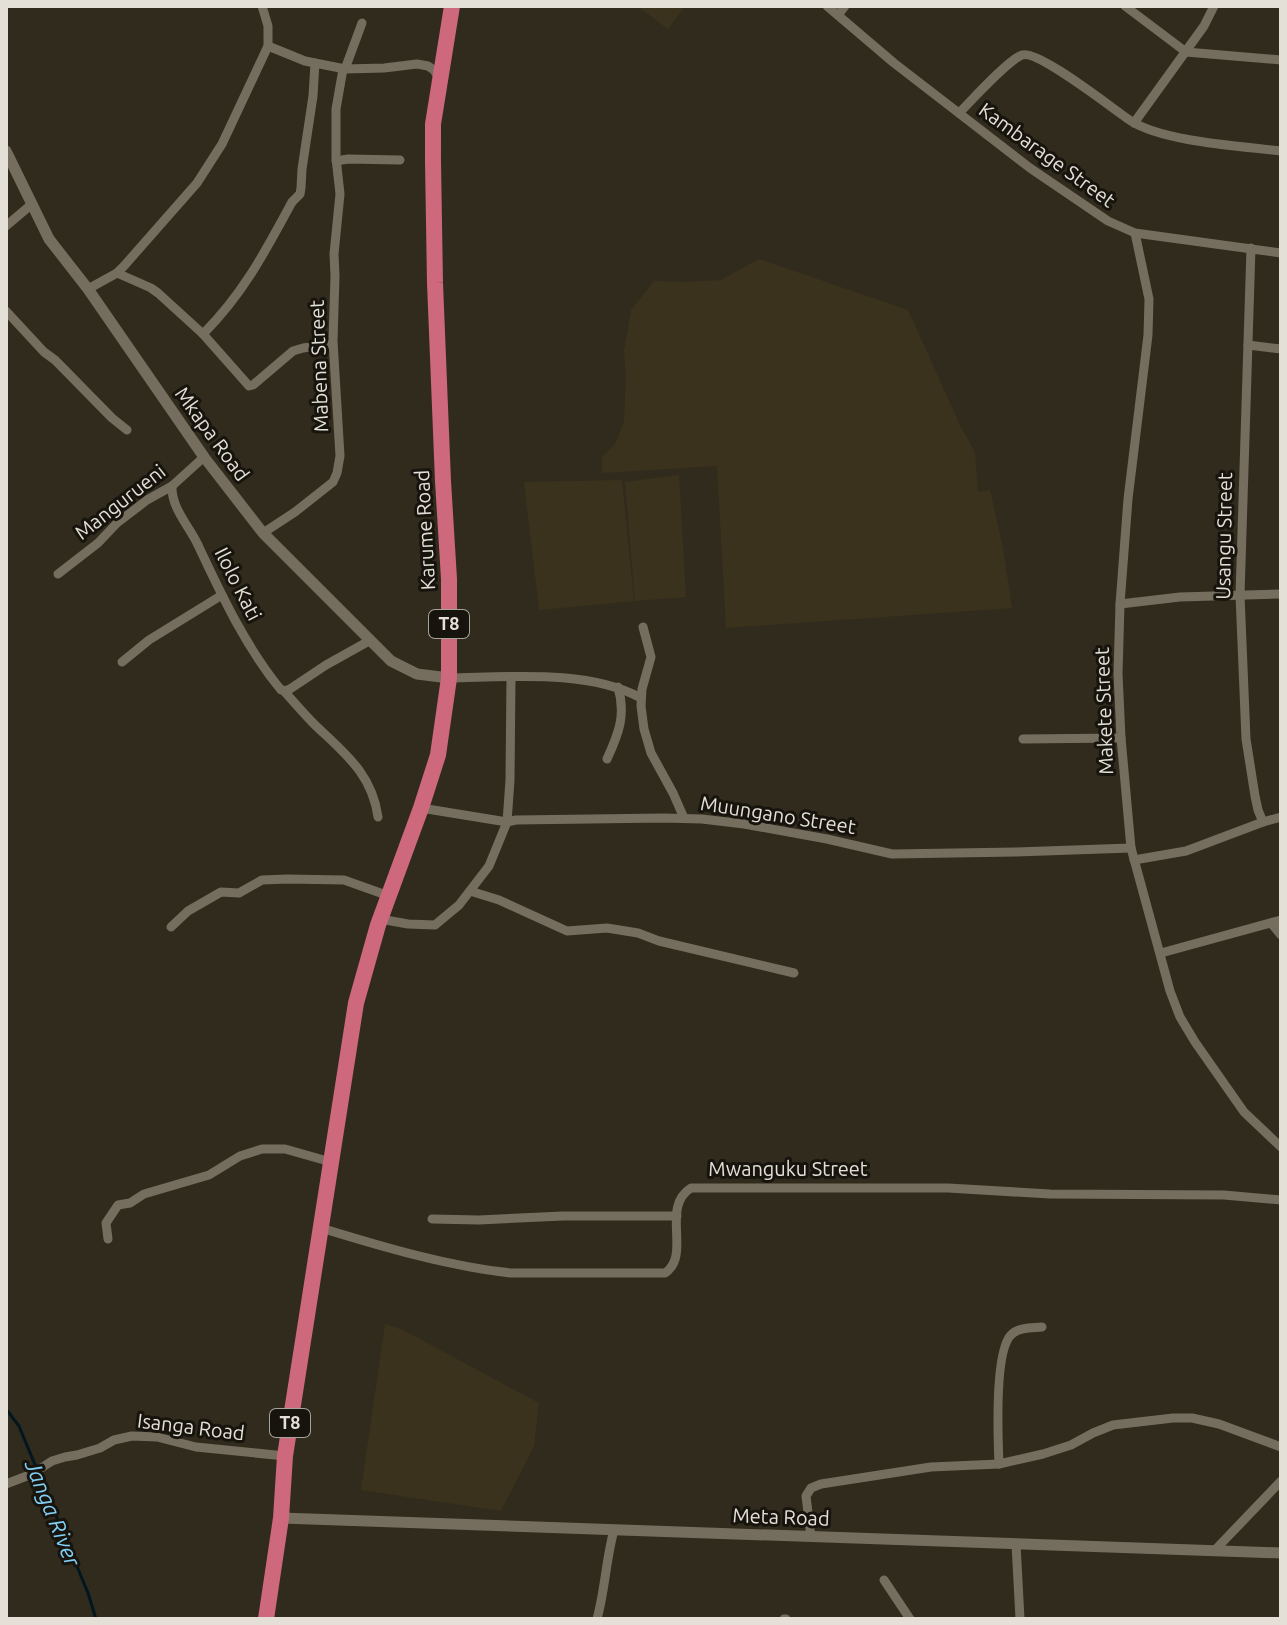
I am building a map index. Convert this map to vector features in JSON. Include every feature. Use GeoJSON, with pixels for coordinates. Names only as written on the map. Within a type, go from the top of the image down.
{"type":"FeatureCollection","features":[{"type":"Feature","properties":{"kind":"highway","name":"Karume Road"},"geometry":{"type":"LineString","coordinates":[[321,1228],[356,1003],[380,919],[438,755],[449,678],[449,579],[435,283],[433,124],[452,6]]}},
{"type":"Feature","properties":{"kind":"highway","name":"T8"},"geometry":{"type":"LineString","coordinates":[[266,1619],[281,1518],[285,1456],[321,1228]]}},
{"type":"Feature","properties":{"kind":"street","name":"Kambarage Street"},"geometry":{"type":"LineString","coordinates":[[827,6],[894,63],[1030,168],[1108,221],[1135,233],[1281,253]]}},
{"type":"Feature","properties":{"kind":"street"},"geometry":{"type":"LineString","coordinates":[[838,15],[845,6]]}},
{"type":"Feature","properties":{"kind":"street"},"geometry":{"type":"LineString","coordinates":[[1125,6],[1186,52],[1281,60]]}},
{"type":"Feature","properties":{"kind":"street"},"geometry":{"type":"LineString","coordinates":[[1134,123],[1204,26],[1214,6]]}},
{"type":"Feature","properties":{"kind":"street"},"geometry":{"type":"LineString","coordinates":[[88,289],[117,273],[197,183],[222,144],[268,46],[268,26],[263,7]]}},
{"type":"Feature","properties":{"kind":"street","name":"Mabena Street"},"geometry":{"type":"LineString","coordinates":[[263,533],[333,482],[337,473],[340,456],[333,344],[334,254],[340,194],[336,109],[344,69],[362,23]]}},
{"type":"Feature","properties":{"kind":"street"},"geometry":{"type":"LineString","coordinates":[[268,46],[305,61],[344,69],[428,66],[441,81]]}},
{"type":"Feature","properties":{"kind":"street"},"geometry":{"type":"LineString","coordinates":[[959,113],[1008,64],[1029,54],[1055,67],[1134,123],[1151,130],[1192,140],[1281,151]]}},
{"type":"Feature","properties":{"kind":"street"},"geometry":{"type":"LineString","coordinates":[[203,334],[251,277],[292,202],[300,194],[315,63]]}},
{"type":"Feature","properties":{"kind":"street","name":"Mkapa Road"},"geometry":{"type":"LineString","coordinates":[[6,151],[49,239],[88,289],[204,457],[263,533],[391,661],[417,674],[449,678]]}},
{"type":"Feature","properties":{"kind":"street"},"geometry":{"type":"LineString","coordinates":[[336,160],[400,160]]}},
{"type":"Feature","properties":{"kind":"street"},"geometry":{"type":"LineString","coordinates":[[6,226],[32,204]]}},
{"type":"Feature","properties":{"kind":"street","name":"Makete Street"},"geometry":{"type":"LineString","coordinates":[[1135,233],[1149,299],[1148,335],[1128,499],[1120,604],[1118,674],[1131,848],[1180,1017],[1244,1112],[1281,1147]]}},
{"type":"Feature","properties":{"kind":"street","name":"Usangu Street"},"geometry":{"type":"LineString","coordinates":[[1251,248],[1240,595],[1246,739],[1255,796],[1263,822]]}},
{"type":"Feature","properties":{"kind":"street"},"geometry":{"type":"LineString","coordinates":[[117,273],[151,288],[203,334],[251,387],[293,351],[333,344]]}},
{"type":"Feature","properties":{"kind":"street"},"geometry":{"type":"LineString","coordinates":[[6,311],[44,352],[127,430]]}},
{"type":"Feature","properties":{"kind":"street"},"geometry":{"type":"LineString","coordinates":[[1248,345],[1281,349]]}},
{"type":"Feature","properties":{"kind":"street","name":"Mangurueni"},"geometry":{"type":"LineString","coordinates":[[58,574],[98,543],[117,523],[172,486],[204,457]]}},
{"type":"Feature","properties":{"kind":"street","name":"Ilolo Kati"},"geometry":{"type":"LineString","coordinates":[[172,486],[176,507],[248,642],[277,686],[357,766],[371,788],[378,817]]}},
{"type":"Feature","properties":{"kind":"street"},"geometry":{"type":"LineString","coordinates":[[1120,604],[1180,597],[1281,594]]}},
{"type":"Feature","properties":{"kind":"street"},"geometry":{"type":"LineString","coordinates":[[122,662],[149,640],[222,595]]}},
{"type":"Feature","properties":{"kind":"street"},"geometry":{"type":"LineString","coordinates":[[643,627],[651,657],[641,698],[644,729],[651,753],[684,818]]}},
{"type":"Feature","properties":{"kind":"street"},"geometry":{"type":"LineString","coordinates":[[284,691],[369,641]]}},
{"type":"Feature","properties":{"kind":"street"},"geometry":{"type":"LineString","coordinates":[[380,919],[435,925],[459,905],[489,866],[507,822],[511,677]]}},
{"type":"Feature","properties":{"kind":"street"},"geometry":{"type":"LineString","coordinates":[[449,678],[583,679],[618,687],[641,698]]}},
{"type":"Feature","properties":{"kind":"street"},"geometry":{"type":"LineString","coordinates":[[607,759],[623,707],[618,687]]}},
{"type":"Feature","properties":{"kind":"street"},"geometry":{"type":"LineString","coordinates":[[1023,739],[1121,738]]}},
{"type":"Feature","properties":{"kind":"street","name":"Muungano Street"},"geometry":{"type":"LineString","coordinates":[[421,808],[507,822],[684,818],[744,824],[892,854],[1131,848]]}},
{"type":"Feature","properties":{"kind":"street"},"geometry":{"type":"LineString","coordinates":[[1134,860],[1186,851],[1281,817]]}},
{"type":"Feature","properties":{"kind":"street"},"geometry":{"type":"LineString","coordinates":[[171,927],[188,911],[221,892],[239,893],[262,880],[344,880],[389,896]]}},
{"type":"Feature","properties":{"kind":"street"},"geometry":{"type":"LineString","coordinates":[[470,891],[499,900],[567,931],[607,928],[638,933],[659,941],[794,973]]}},
{"type":"Feature","properties":{"kind":"street"},"geometry":{"type":"LineString","coordinates":[[1161,953],[1276,921],[1281,935]]}},
{"type":"Feature","properties":{"kind":"street"},"geometry":{"type":"LineString","coordinates":[[108,1239],[106,1223],[118,1205],[209,1175],[245,1154],[277,1148],[331,1162]]}},
{"type":"Feature","properties":{"kind":"street","name":"Mwanguku Street"},"geometry":{"type":"LineString","coordinates":[[677,1216],[677,1203],[691,1188],[948,1188],[1050,1194],[1224,1195],[1281,1200]]}},
{"type":"Feature","properties":{"kind":"street"},"geometry":{"type":"LineString","coordinates":[[321,1228],[487,1271],[665,1273],[671,1269],[675,1259],[677,1216],[432,1219]]}},
{"type":"Feature","properties":{"kind":"street"},"geometry":{"type":"LineString","coordinates":[[999,1464],[997,1434],[1004,1347],[1012,1334],[1042,1327]]}},
{"type":"Feature","properties":{"kind":"street"},"geometry":{"type":"LineString","coordinates":[[811,1537],[806,1496],[811,1488],[821,1484],[931,1467],[999,1464],[1071,1445],[1113,1425],[1192,1418],[1219,1424],[1281,1447]]}},
{"type":"Feature","properties":{"kind":"street","name":"Isanga Road"},"geometry":{"type":"LineString","coordinates":[[6,1484],[32,1474],[52,1461],[132,1436],[157,1437],[196,1447],[285,1456]]}},
{"type":"Feature","properties":{"kind":"street"},"geometry":{"type":"LineString","coordinates":[[1215,1550],[1281,1481]]}},
{"type":"Feature","properties":{"kind":"street","name":"Meta Road"},"geometry":{"type":"LineString","coordinates":[[281,1518],[1281,1553]]}},
{"type":"Feature","properties":{"kind":"street"},"geometry":{"type":"LineString","coordinates":[[597,1619],[614,1530]]}},
{"type":"Feature","properties":{"kind":"street"},"geometry":{"type":"LineString","coordinates":[[1016,1544],[1020,1619]]}},
{"type":"Feature","properties":{"kind":"street"},"geometry":{"type":"LineString","coordinates":[[884,1580],[910,1619]]}},
{"type":"Feature","properties":{"kind":"shaded area"},"geometry":{"type":"Polygon","coordinates":[[[641,6],[685,6],[668,29],[641,6]]]}},
{"type":"Feature","properties":{"kind":"shaded area"},"geometry":{"type":"Polygon","coordinates":[[[759,259],[908,310],[975,452],[978,492],[990,490],[1012,608],[726,628],[717,466],[602,473],[602,457],[615,444],[624,422],[624,351],[631,310],[654,281],[721,280],[759,259]]]}},
{"type":"Feature","properties":{"kind":"shaded area"},"geometry":{"type":"Polygon","coordinates":[[[679,475],[686,597],[635,601],[625,482],[679,475]]]}},
{"type":"Feature","properties":{"kind":"shaded area"},"geometry":{"type":"Polygon","coordinates":[[[622,480],[634,601],[539,610],[524,482],[622,480]]]}},
{"type":"Feature","properties":{"kind":"shaded area"},"geometry":{"type":"Polygon","coordinates":[[[385,1324],[403,1330],[539,1403],[534,1446],[501,1511],[361,1490],[385,1324]]]}},
{"type":"Feature","properties":{"kind":"waterway","name":"Janga River"},"geometry":{"type":"LineString","coordinates":[[6,1409],[19,1426],[96,1619]]}}]}
